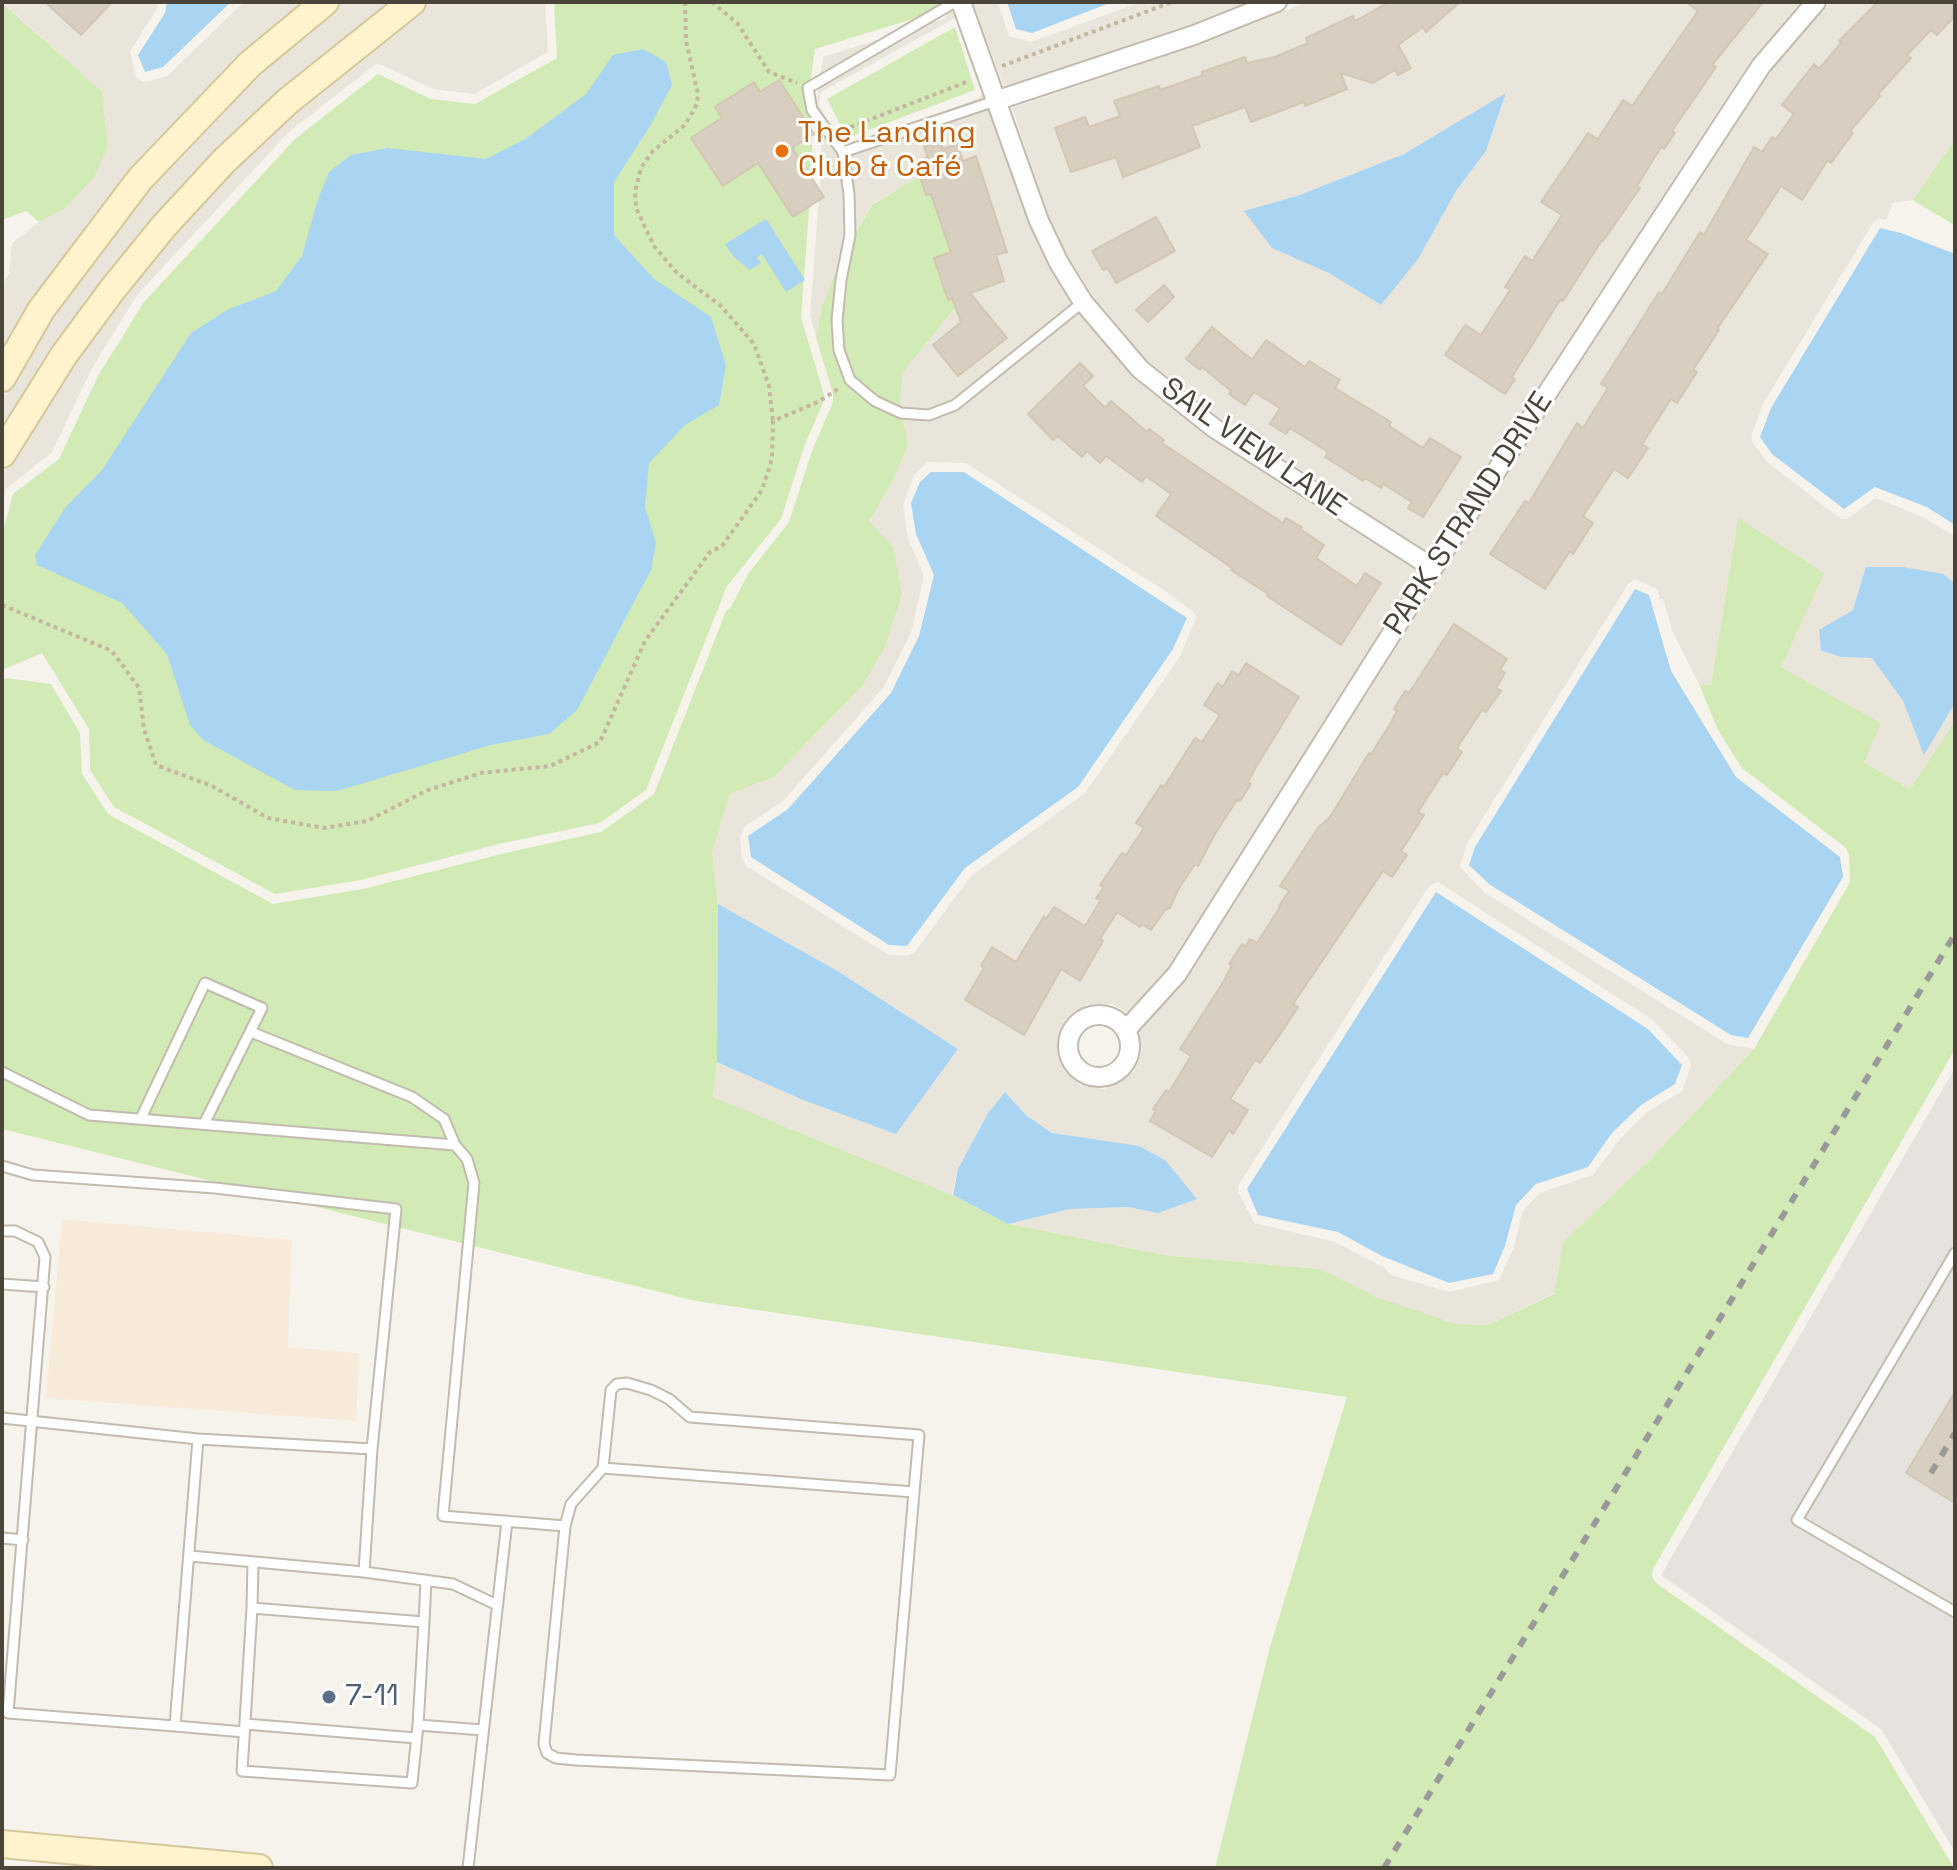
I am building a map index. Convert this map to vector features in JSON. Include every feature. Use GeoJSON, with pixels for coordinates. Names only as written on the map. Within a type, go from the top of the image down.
{"type":"FeatureCollection","features":[{"type":"Feature","properties":{"kind":"street"},"geometry":{"type":"LineString","coordinates":[[2,378],[41,310],[140,179],[250,64],[325,2]]}},
{"type":"Feature","properties":{"kind":"street"},"geometry":{"type":"LineString","coordinates":[[2,454],[64,355],[164,226],[224,161],[288,101],[412,2]]}},
{"type":"Feature","properties":{"kind":"street","name":"SAIL VIEW LANE"},"geometry":{"type":"LineString","coordinates":[[958,2],[998,100],[1039,221],[1059,263],[1083,302],[1140,369],[1214,428],[1433,568]]}},
{"type":"Feature","properties":{"kind":"street"},"geometry":{"type":"LineString","coordinates":[[998,100],[1194,35],[1277,2]]}},
{"type":"Feature","properties":{"kind":"street","name":"PARK STRAND DRIVE"},"geometry":{"type":"LineString","coordinates":[[1127,1029],[1177,974],[1433,568],[1761,66],[1816,2]]}},
{"type":"Feature","properties":{"kind":"street"},"geometry":{"type":"LineString","coordinates":[[2,1844],[259,1868]]}},
{"type":"Feature","properties":{"kind":"lane"},"geometry":{"type":"LineString","coordinates":[[958,2],[808,88],[812,110],[843,152],[849,194],[850,235],[837,321],[839,350],[850,380],[875,401],[901,413],[929,415],[955,405],[1083,302]]}},
{"type":"Feature","properties":{"kind":"lane"},"geometry":{"type":"LineString","coordinates":[[843,152],[998,100]]}},
{"type":"Feature","properties":{"kind":"lane"},"geometry":{"type":"LineString","coordinates":[[141,1118],[205,983],[262,1008],[204,1124]]}},
{"type":"Feature","properties":{"kind":"lane"},"geometry":{"type":"LineString","coordinates":[[251,1032],[412,1097],[444,1119],[455,1145],[467,1159],[474,1183],[443,1516],[565,1526]]}},
{"type":"Feature","properties":{"kind":"lane"},"geometry":{"type":"LineString","coordinates":[[2,1072],[89,1115],[455,1145]]}},
{"type":"Feature","properties":{"kind":"lane"},"geometry":{"type":"LineString","coordinates":[[2,1166],[33,1175],[215,1188],[396,1209],[372,1449],[364,1572]]}},
{"type":"Feature","properties":{"kind":"lane"},"geometry":{"type":"LineString","coordinates":[[2,1231],[15,1231],[38,1242],[45,1257],[23,1540],[5,1713],[378,1740],[416,1738]]}},
{"type":"Feature","properties":{"kind":"lane"},"geometry":{"type":"LineString","coordinates":[[1955,1253],[1797,1520],[1955,1612]]}},
{"type":"Feature","properties":{"kind":"lane"},"geometry":{"type":"LineString","coordinates":[[2,1284],[44,1287]]}},
{"type":"Feature","properties":{"kind":"lane"},"geometry":{"type":"LineString","coordinates":[[627,1383],[651,1390],[669,1399],[690,1417],[919,1435],[890,1775],[576,1760],[556,1758],[547,1753],[544,1744],[565,1526],[571,1504],[603,1468],[609,1397],[617,1384],[627,1383]]}},
{"type":"Feature","properties":{"kind":"lane"},"geometry":{"type":"LineString","coordinates":[[2,1418],[198,1439],[372,1449]]}},
{"type":"Feature","properties":{"kind":"lane"},"geometry":{"type":"LineString","coordinates":[[175,1726],[198,1439]]}},
{"type":"Feature","properties":{"kind":"lane"},"geometry":{"type":"LineString","coordinates":[[603,1468],[914,1492]]}},
{"type":"Feature","properties":{"kind":"lane"},"geometry":{"type":"LineString","coordinates":[[468,1868],[507,1521]]}},
{"type":"Feature","properties":{"kind":"lane"},"geometry":{"type":"LineString","coordinates":[[2,1538],[23,1540]]}},
{"type":"Feature","properties":{"kind":"lane"},"geometry":{"type":"LineString","coordinates":[[190,1556],[364,1572],[453,1584],[497,1605]]}},
{"type":"Feature","properties":{"kind":"lane"},"geometry":{"type":"LineString","coordinates":[[253,1563],[242,1771],[322,1773],[412,1783],[426,1580]]}},
{"type":"Feature","properties":{"kind":"lane"},"geometry":{"type":"LineString","coordinates":[[252,1608],[424,1622]]}},
{"type":"Feature","properties":{"kind":"lane"},"geometry":{"type":"LineString","coordinates":[[418,1725],[483,1730]]}},
{"type":"Feature","properties":{"kind":"path"},"geometry":{"type":"LineString","coordinates":[[2,605],[112,651],[139,688],[144,729],[156,765],[212,786],[268,818],[324,828],[367,821],[428,790],[481,773],[550,766],[600,742],[645,641],[710,552],[722,546],[762,490],[772,459],[773,421],[769,386],[754,344],[721,306],[677,273],[654,246],[636,208],[637,180],[641,168],[653,151],[685,125],[697,104],[698,94],[686,41],[685,2]]}},
{"type":"Feature","properties":{"kind":"path"},"geometry":{"type":"LineString","coordinates":[[712,2],[738,24],[769,72],[808,88]]}},
{"type":"Feature","properties":{"kind":"path"},"geometry":{"type":"LineString","coordinates":[[773,421],[818,402],[850,380]]}},
{"type":"Feature","properties":{"kind":"shaded area"},"geometry":{"type":"Polygon","coordinates":[[[2,2],[158,2],[130,52],[136,76],[146,82],[167,76],[244,2],[307,2],[2,357],[2,286],[9,273],[12,243],[39,222],[67,207],[108,147],[102,91],[2,2]]]}},
{"type":"Feature","properties":{"kind":"shaded area"},"geometry":{"type":"Polygon","coordinates":[[[342,2],[392,2],[282,92],[2,433],[2,400],[49,317],[148,187],[257,73],[342,2]]]}},
{"type":"Feature","properties":{"kind":"shaded area"},"geometry":{"type":"Polygon","coordinates":[[[431,2],[545,2],[548,52],[474,94],[433,89],[376,64],[289,132],[137,295],[91,370],[52,452],[6,489],[2,502],[2,476],[13,455],[73,362],[171,234],[231,170],[294,111],[431,2]]]}},
{"type":"Feature","properties":{"kind":"shaded area"},"geometry":{"type":"Polygon","coordinates":[[[949,2],[955,18],[821,92],[819,104],[841,146],[850,147],[977,99],[983,92],[1029,225],[1050,268],[1076,311],[1133,377],[1209,438],[1418,572],[1169,967],[1127,1013],[1112,1004],[1087,1004],[1064,1021],[1057,1040],[1059,1058],[1065,1072],[1080,1085],[1105,1089],[1134,1071],[1141,1054],[1139,1032],[1185,981],[1436,583],[1769,73],[1831,2],[1955,2],[1955,139],[1913,200],[1893,203],[1886,220],[1879,218],[1873,223],[1764,402],[1751,436],[1767,462],[1841,519],[1847,519],[1876,498],[1923,517],[1955,536],[1955,583],[1943,574],[1841,657],[1872,658],[1903,701],[1924,754],[1955,703],[1955,721],[1910,789],[1863,761],[1881,723],[1781,667],[1738,518],[1711,685],[1699,684],[1672,631],[1657,589],[1635,579],[1628,584],[1468,842],[1460,867],[1485,893],[1727,1044],[1754,1049],[1650,1160],[1563,1242],[1554,1293],[1488,1325],[1456,1324],[1418,1312],[1376,1297],[1320,1269],[1163,1255],[1008,1224],[1070,1209],[1128,1207],[1158,1213],[1197,1199],[1086,1139],[1052,1133],[1026,1115],[1005,1092],[988,1113],[958,1169],[952,1195],[713,1097],[717,1062],[803,1100],[896,1134],[958,1049],[836,970],[718,904],[712,852],[730,794],[774,777],[862,686],[893,547],[868,521],[892,482],[908,446],[900,401],[903,372],[965,296],[960,159],[911,181],[872,204],[842,255],[822,306],[816,337],[810,316],[822,158],[817,98],[823,57],[944,19],[951,10],[949,2]],[[928,462],[914,475],[903,505],[908,538],[924,576],[911,633],[884,687],[783,801],[744,827],[740,837],[746,866],[889,955],[907,956],[914,953],[971,876],[1085,793],[1181,655],[1196,617],[1194,612],[1168,593],[966,463],[928,462]],[[1438,882],[1429,886],[1238,1186],[1254,1223],[1335,1242],[1385,1268],[1391,1275],[1450,1292],[1499,1280],[1513,1249],[1523,1211],[1540,1193],[1593,1175],[1619,1140],[1646,1113],[1682,1091],[1691,1065],[1688,1057],[1653,1020],[1438,882]]]}},
{"type":"Feature","properties":{"kind":"shaded area"},"geometry":{"type":"Polygon","coordinates":[[[972,2],[998,2],[1009,36],[1031,42],[1141,2],[1246,2],[1191,24],[1004,86],[972,2]]]}},
{"type":"Feature","properties":{"kind":"shaded area"},"geometry":{"type":"Polygon","coordinates":[[[1308,2],[1802,2],[1752,59],[1430,553],[1220,418],[1147,360],[1092,295],[1048,216],[1012,108],[1197,46],[1308,2]],[[1506,94],[1404,154],[1297,196],[1245,212],[1329,273],[1381,305],[1486,151],[1506,94]]]}},
{"type":"Feature","properties":{"kind":"shaded area"},"geometry":{"type":"Polygon","coordinates":[[[1955,1068],[1955,1852],[1881,1729],[1661,1575],[1955,1068]]]}},
{"type":"Feature","properties":{"kind":"shaded area"},"geometry":{"type":"Polygon","coordinates":[[[62,1219],[292,1240],[288,1347],[359,1353],[356,1421],[46,1398],[62,1219]]]}},
{"type":"Feature","properties":{"kind":"green space"},"geometry":{"type":"Polygon","coordinates":[[[554,2],[939,2],[942,10],[815,49],[808,98],[813,157],[801,317],[825,398],[804,447],[781,519],[727,586],[646,790],[600,823],[503,843],[361,880],[275,894],[114,807],[90,770],[89,729],[42,653],[2,670],[2,536],[13,494],[59,459],[98,376],[144,302],[295,139],[378,74],[431,99],[475,104],[557,58],[554,2]]]}},
{"type":"Feature","properties":{"kind":"green space"},"geometry":{"type":"Polygon","coordinates":[[[2,3],[102,91],[108,147],[94,177],[67,207],[39,222],[26,211],[2,220],[2,3]]]}},
{"type":"Feature","properties":{"kind":"green space"},"geometry":{"type":"Polygon","coordinates":[[[955,27],[975,90],[847,138],[827,99],[955,27]]]}},
{"type":"Feature","properties":{"kind":"green space"},"geometry":{"type":"Polygon","coordinates":[[[1955,139],[1955,225],[1954,225],[1913,200],[1955,139]]]}},
{"type":"Feature","properties":{"kind":"green space"},"geometry":{"type":"Polygon","coordinates":[[[961,159],[965,296],[903,372],[900,401],[908,446],[892,482],[869,521],[893,547],[902,594],[885,647],[862,686],[774,777],[730,794],[712,852],[718,904],[717,1062],[713,1097],[952,1195],[1009,1224],[1163,1255],[1320,1269],[1376,1297],[1456,1324],[1488,1325],[1554,1294],[1563,1242],[1650,1160],[1754,1049],[1850,882],[1846,848],[1742,768],[1718,730],[1699,684],[1711,685],[1738,518],[1824,573],[1781,667],[1881,723],[1864,762],[1910,789],[1955,721],[1955,1049],[1653,1569],[1652,1576],[1656,1583],[1875,1737],[1954,1868],[1215,1868],[1270,1647],[1347,1397],[696,1301],[2,1129],[2,680],[7,678],[51,684],[80,733],[82,774],[108,814],[273,904],[363,889],[601,832],[654,794],[726,611],[748,574],[789,522],[812,451],[833,402],[816,337],[822,306],[842,255],[872,205],[911,181],[961,159]]]}},
{"type":"Feature","properties":{"kind":"water"},"geometry":{"type":"Polygon","coordinates":[[[167,2],[231,2],[163,67],[145,72],[138,55],[165,13],[167,2]]]}},
{"type":"Feature","properties":{"kind":"water"},"geometry":{"type":"Polygon","coordinates":[[[1007,2],[1112,2],[1032,33],[1016,29],[1007,2]]]}},
{"type":"Feature","properties":{"kind":"water"},"geometry":{"type":"Polygon","coordinates":[[[643,49],[666,62],[672,85],[614,182],[614,235],[654,279],[711,317],[726,365],[719,405],[685,425],[649,463],[645,507],[656,543],[651,570],[577,710],[549,734],[491,745],[337,791],[295,790],[203,740],[190,725],[167,654],[122,603],[37,565],[35,555],[65,508],[102,470],[191,333],[227,310],[276,291],[302,256],[329,172],[351,155],[388,148],[486,159],[527,138],[586,94],[613,55],[643,49]]]}},
{"type":"Feature","properties":{"kind":"water"},"geometry":{"type":"Polygon","coordinates":[[[1506,93],[1486,151],[1456,191],[1418,259],[1381,305],[1329,273],[1272,248],[1244,211],[1297,196],[1404,154],[1506,93]]]}},
{"type":"Feature","properties":{"kind":"water"},"geometry":{"type":"Polygon","coordinates":[[[766,219],[805,280],[786,292],[762,254],[757,257],[761,263],[750,270],[733,256],[725,244],[766,219]]]}},
{"type":"Feature","properties":{"kind":"water"},"geometry":{"type":"Polygon","coordinates":[[[1880,228],[1955,254],[1955,525],[1927,507],[1875,487],[1844,509],[1772,454],[1760,437],[1771,408],[1880,228]]]}},
{"type":"Feature","properties":{"kind":"water"},"geometry":{"type":"Polygon","coordinates":[[[931,472],[964,472],[1187,618],[1173,649],[1078,787],[965,868],[907,946],[889,945],[751,857],[748,836],[788,809],[891,693],[919,636],[934,575],[916,534],[911,503],[920,482],[931,472]]]}},
{"type":"Feature","properties":{"kind":"water"},"geometry":{"type":"Polygon","coordinates":[[[1866,567],[1903,567],[1943,574],[1955,583],[1955,703],[1924,755],[1903,701],[1872,658],[1841,657],[1821,650],[1819,630],[1853,610],[1866,567]]]}},
{"type":"Feature","properties":{"kind":"water"},"geometry":{"type":"Polygon","coordinates":[[[1635,589],[1649,595],[1671,671],[1736,777],[1840,857],[1843,877],[1748,1038],[1731,1035],[1489,884],[1469,865],[1475,847],[1635,589]]]}},
{"type":"Feature","properties":{"kind":"water"},"geometry":{"type":"Polygon","coordinates":[[[1436,892],[1648,1029],[1682,1065],[1675,1084],[1641,1105],[1612,1133],[1588,1167],[1536,1184],[1516,1205],[1505,1246],[1493,1274],[1449,1283],[1382,1256],[1338,1232],[1258,1215],[1247,1189],[1436,892]]]}},
{"type":"Feature","properties":{"kind":"water"},"geometry":{"type":"Polygon","coordinates":[[[718,904],[836,970],[958,1049],[896,1134],[803,1100],[717,1062],[718,904]]]}},
{"type":"Feature","properties":{"kind":"water"},"geometry":{"type":"Polygon","coordinates":[[[1005,1092],[1026,1115],[1052,1133],[1139,1146],[1165,1160],[1197,1199],[1158,1213],[1128,1207],[1070,1209],[1008,1224],[953,1195],[958,1169],[988,1113],[1005,1092]]]}},
{"type":"Feature","properties":{"kind":"building"},"geometry":{"type":"Polygon","coordinates":[[[45,2],[112,2],[81,35],[45,2]]]}},
{"type":"Feature","properties":{"kind":"building"},"geometry":{"type":"Polygon","coordinates":[[[1389,2],[1460,2],[1426,32],[1423,27],[1398,45],[1411,68],[1398,75],[1395,70],[1373,83],[1341,73],[1347,89],[1305,106],[1304,102],[1251,122],[1245,107],[1192,126],[1200,147],[1123,177],[1116,157],[1071,172],[1055,128],[1085,117],[1089,127],[1120,116],[1114,101],[1159,86],[1160,90],[1245,57],[1247,63],[1275,57],[1308,43],[1306,38],[1353,16],[1355,21],[1389,2]]]}},
{"type":"Feature","properties":{"kind":"building"},"geometry":{"type":"Polygon","coordinates":[[[1686,2],[1763,2],[1712,65],[1716,67],[1672,131],[1675,133],[1664,149],[1661,147],[1637,186],[1640,188],[1563,301],[1560,300],[1512,377],[1515,379],[1505,394],[1445,355],[1465,325],[1481,335],[1510,290],[1505,287],[1525,256],[1532,261],[1562,215],[1541,202],[1588,133],[1598,139],[1623,100],[1632,106],[1698,11],[1686,2]]]}},
{"type":"Feature","properties":{"kind":"building"},"geometry":{"type":"Polygon","coordinates":[[[1878,2],[1955,2],[1955,16],[1937,35],[1931,30],[1907,55],[1911,58],[1878,94],[1880,96],[1850,131],[1853,133],[1831,163],[1828,160],[1802,200],[1781,186],[1746,240],[1768,254],[1717,329],[1693,370],[1697,372],[1677,403],[1671,399],[1642,444],[1648,448],[1628,478],[1614,469],[1583,516],[1593,523],[1545,589],[1490,554],[1525,501],[1529,503],[1577,423],[1583,428],[1608,388],[1601,384],[1700,232],[1704,235],[1754,147],[1762,152],[1794,114],[1782,105],[1814,64],[1819,69],[1841,43],[1839,41],[1878,2]]]}},
{"type":"Feature","properties":{"kind":"building"},"geometry":{"type":"Polygon","coordinates":[[[779,80],[814,134],[792,148],[824,197],[793,217],[758,163],[723,186],[691,138],[722,118],[715,107],[754,82],[760,92],[779,80]]]}},
{"type":"Feature","properties":{"kind":"building"},"geometry":{"type":"Polygon","coordinates":[[[940,141],[943,149],[957,144],[963,161],[976,156],[1007,252],[996,255],[1004,281],[970,293],[1007,338],[958,376],[933,345],[961,322],[952,298],[948,300],[934,258],[951,252],[931,194],[926,195],[915,162],[928,157],[924,147],[940,141]]]}},
{"type":"Feature","properties":{"kind":"building"},"geometry":{"type":"Polygon","coordinates":[[[1156,217],[1175,251],[1116,283],[1108,268],[1103,270],[1092,251],[1156,217]]]}},
{"type":"Feature","properties":{"kind":"building"},"geometry":{"type":"Polygon","coordinates":[[[1164,285],[1174,297],[1148,322],[1136,310],[1164,285]]]}},
{"type":"Feature","properties":{"kind":"building"},"geometry":{"type":"Polygon","coordinates":[[[1212,327],[1252,360],[1266,340],[1305,367],[1309,361],[1340,380],[1335,388],[1391,422],[1389,426],[1423,448],[1430,438],[1461,457],[1423,517],[1408,508],[1412,502],[1383,484],[1381,488],[1365,478],[1363,481],[1325,457],[1328,452],[1290,428],[1286,434],[1270,424],[1280,408],[1254,392],[1245,405],[1202,367],[1200,370],[1186,359],[1212,327]]]}},
{"type":"Feature","properties":{"kind":"building"},"geometry":{"type":"Polygon","coordinates":[[[1080,363],[1093,376],[1083,386],[1105,408],[1111,401],[1147,432],[1149,429],[1164,440],[1162,443],[1229,488],[1283,523],[1286,518],[1302,527],[1300,529],[1324,545],[1316,558],[1357,586],[1365,573],[1381,583],[1341,645],[1156,516],[1171,494],[1146,476],[1142,482],[1106,456],[1100,463],[1087,451],[1082,457],[1058,436],[1053,440],[1028,414],[1080,363]]]}},
{"type":"Feature","properties":{"kind":"building"},"geometry":{"type":"Polygon","coordinates":[[[1454,624],[1507,659],[1500,669],[1505,673],[1496,688],[1501,691],[1486,712],[1482,710],[1457,748],[1462,752],[1447,775],[1443,773],[1418,812],[1424,815],[1401,851],[1407,855],[1392,877],[1383,871],[1293,1004],[1298,1007],[1283,1030],[1260,1063],[1255,1060],[1230,1099],[1248,1110],[1233,1134],[1229,1130],[1212,1157],[1150,1121],[1156,1111],[1153,1109],[1166,1090],[1169,1092],[1191,1056],[1180,1049],[1224,981],[1232,965],[1229,964],[1242,944],[1245,947],[1250,939],[1257,943],[1289,891],[1280,886],[1318,828],[1330,817],[1389,726],[1397,711],[1394,709],[1405,691],[1409,693],[1454,624]]]}},
{"type":"Feature","properties":{"kind":"building"},"geometry":{"type":"Polygon","coordinates":[[[1246,663],[1299,697],[1256,767],[1248,782],[1251,784],[1216,832],[1198,866],[1195,864],[1178,890],[1170,908],[1165,910],[1151,930],[1142,924],[1140,927],[1117,912],[1080,981],[1061,969],[1024,1035],[965,1000],[984,968],[981,966],[992,947],[1016,962],[1044,916],[1046,919],[1054,907],[1085,926],[1101,900],[1096,898],[1104,887],[1100,885],[1144,828],[1136,823],[1161,785],[1164,787],[1195,738],[1202,742],[1220,715],[1204,705],[1218,683],[1223,687],[1232,671],[1239,675],[1246,663]]]}},
{"type":"Feature","properties":{"kind":"building"},"geometry":{"type":"Polygon","coordinates":[[[1955,1392],[1955,1503],[1906,1473],[1955,1392]]]}},
{"type":"Feature","properties":{"kind":"railway"},"geometry":{"type":"LineString","coordinates":[[1384,1868],[1955,934]]}},
{"type":"Feature","properties":{"kind":"railway"},"geometry":{"type":"LineString","coordinates":[[1931,1473],[1955,1433]]}},
{"type":"Feature","properties":{"kind":"place","name":"The Landing Club & Café"},"geometry":{"type":"Point","coordinates":[782,151]}},
{"type":"Feature","properties":{"kind":"place","name":"7-11"},"geometry":{"type":"Point","coordinates":[329,1697]}}]}
